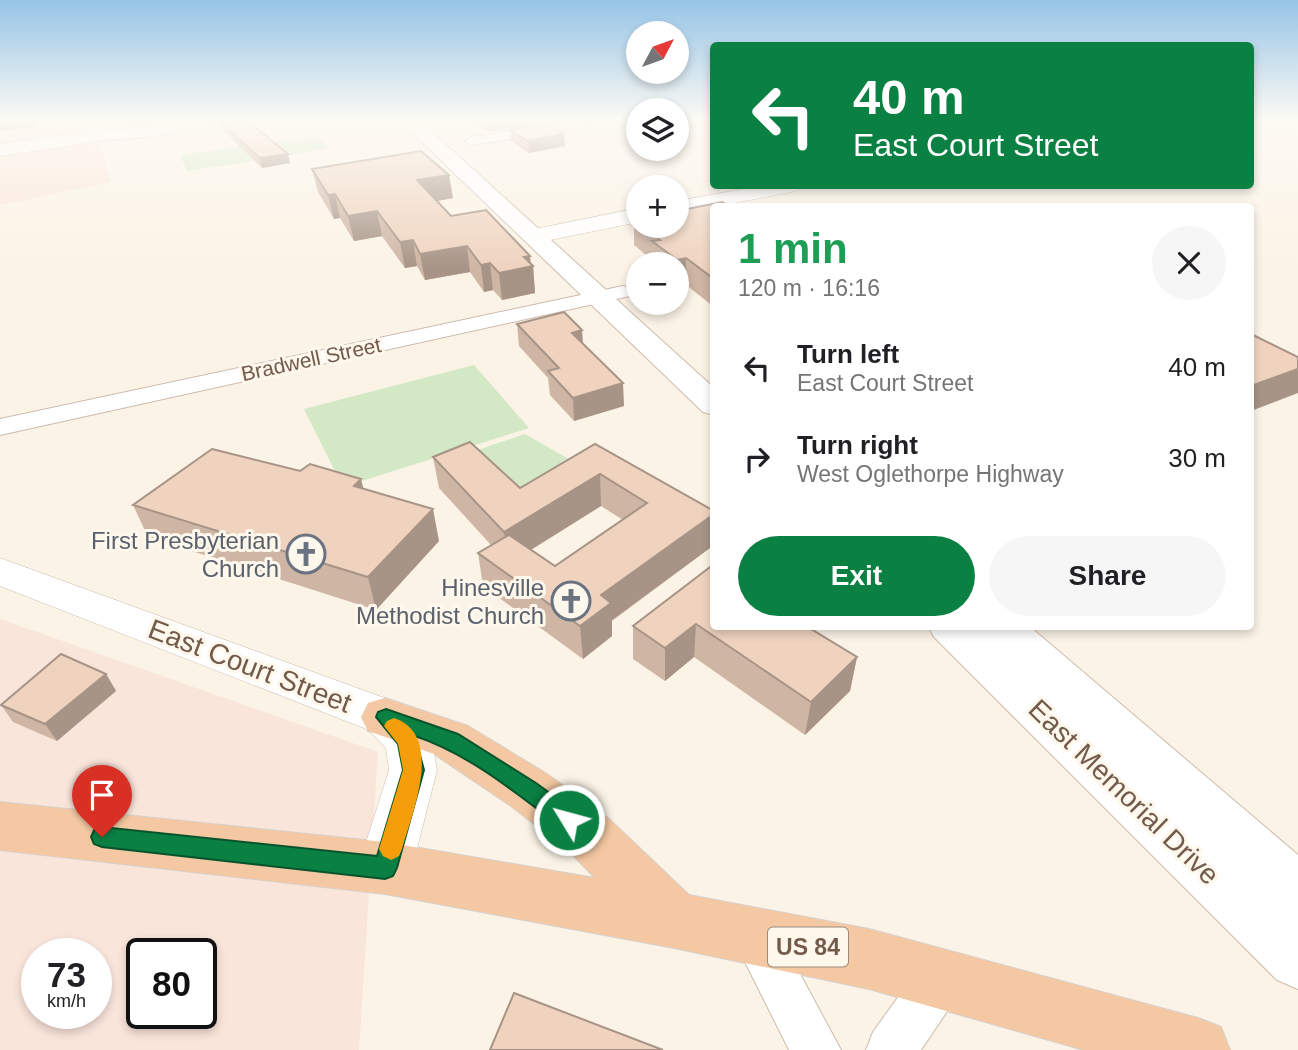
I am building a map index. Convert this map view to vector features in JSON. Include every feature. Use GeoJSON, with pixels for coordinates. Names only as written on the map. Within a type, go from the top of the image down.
{"type":"FeatureCollection","features":[{"type":"Feature","properties":{"kind":"highway"},"geometry":{"type":"LineString","coordinates":[[386,717],[450,740],[529,790],[589,835],[674,919]]}},
{"type":"Feature","properties":{"kind":"highway","name":"US 84"},"geometry":{"type":"LineString","coordinates":[[0,826],[385,868],[674,919],[869,959],[1198,1050]]}},
{"type":"Feature","properties":{"kind":"main road"},"geometry":{"type":"LineString","coordinates":[[467,170],[545,234],[611,294],[710,401]]}},
{"type":"Feature","properties":{"kind":"main road"},"geometry":{"type":"LineString","coordinates":[[490,170],[545,234]]}},
{"type":"Feature","properties":{"kind":"main road"},"geometry":{"type":"LineString","coordinates":[[611,294],[705,364]]}},
{"type":"Feature","properties":{"kind":"main road","name":"East Memorial Drive"},"geometry":{"type":"LineString","coordinates":[[953,630],[1298,960]]}},
{"type":"Feature","properties":{"kind":"main road","name":"East Memorial Drive"},"geometry":{"type":"LineString","coordinates":[[1004,630],[1298,891]]}},
{"type":"Feature","properties":{"kind":"street"},"geometry":{"type":"LineString","coordinates":[[689,206],[775,189]]}},
{"type":"Feature","properties":{"kind":"street"},"geometry":{"type":"LineString","coordinates":[[545,234],[626,218]]}},
{"type":"Feature","properties":{"kind":"street","name":"Bradwell Street"},"geometry":{"type":"LineString","coordinates":[[0,427],[611,294]]}},
{"type":"Feature","properties":{"kind":"street","name":"East Court Street"},"geometry":{"type":"LineString","coordinates":[[0,571],[386,717],[408,741],[413,770],[385,868]]}},
{"type":"Feature","properties":{"kind":"street"},"geometry":{"type":"LineString","coordinates":[[755,936],[816,1050]]}},
{"type":"Feature","properties":{"kind":"street"},"geometry":{"type":"LineString","coordinates":[[891,1050],[941,978]]}},
{"type":"Feature","properties":{"kind":"shaded area"},"geometry":{"type":"Polygon","coordinates":[[[0,170],[107,170],[111,182],[0,205],[0,170]]]}},
{"type":"Feature","properties":{"kind":"shaded area"},"geometry":{"type":"Polygon","coordinates":[[[0,619],[378,752],[359,1050],[0,1050],[0,619]]]}},
{"type":"Feature","properties":{"kind":"green space"},"geometry":{"type":"Polygon","coordinates":[[[474,365],[529,428],[343,487],[304,409],[474,365]]]}},
{"type":"Feature","properties":{"kind":"green space"},"geometry":{"type":"Polygon","coordinates":[[[525,434],[588,470],[524,520],[457,457],[525,434]]]}},
{"type":"Feature","properties":{"kind":"building"},"geometry":{"type":"Polygon","coordinates":[[[313,170],[443,170],[449,175],[417,180],[451,216],[486,210],[530,256],[524,257],[533,266],[499,273],[490,263],[481,265],[467,246],[420,254],[413,240],[400,242],[377,211],[348,216],[335,194],[328,195],[313,170]]]}},
{"type":"Feature","properties":{"kind":"building"},"geometry":{"type":"Polygon","coordinates":[[[710,204],[710,276],[689,260],[689,252],[666,252],[652,241],[660,240],[657,238],[689,238],[689,209],[710,204]]]}},
{"type":"Feature","properties":{"kind":"building"},"geometry":{"type":"Polygon","coordinates":[[[564,312],[582,330],[572,333],[623,383],[573,398],[548,371],[559,368],[517,324],[564,312]]]}},
{"type":"Feature","properties":{"kind":"building"},"geometry":{"type":"Polygon","coordinates":[[[1254,335],[1298,357],[1298,369],[1254,385],[1254,335]]]}},
{"type":"Feature","properties":{"kind":"building"},"geometry":{"type":"Polygon","coordinates":[[[470,442],[520,488],[595,444],[710,509],[710,517],[601,595],[611,603],[580,626],[478,553],[509,535],[555,566],[647,503],[600,474],[504,532],[433,457],[470,442]]]}},
{"type":"Feature","properties":{"kind":"building"},"geometry":{"type":"Polygon","coordinates":[[[212,449],[300,471],[310,464],[361,479],[354,486],[433,509],[368,577],[133,505],[212,449]]]}},
{"type":"Feature","properties":{"kind":"building"},"geometry":{"type":"Polygon","coordinates":[[[710,567],[710,630],[813,630],[857,657],[811,702],[696,624],[665,648],[633,626],[710,567]]]}},
{"type":"Feature","properties":{"kind":"building"},"geometry":{"type":"Polygon","coordinates":[[[61,654],[106,674],[45,724],[1,705],[61,654]]]}},
{"type":"Feature","properties":{"kind":"building"},"geometry":{"type":"Polygon","coordinates":[[[514,993],[663,1050],[490,1050],[514,993]]]}},
{"type":"Feature","properties":{"kind":"slow traffic"},"geometry":{"type":"LineString","coordinates":[[391,849],[413,770],[413,757],[408,741],[394,726]]}},
{"type":"Feature","properties":{"kind":"place","name":"First Presbyterian Church"},"geometry":{"type":"Point","coordinates":[306,554]}},
{"type":"Feature","properties":{"kind":"place","name":"Hinesville Methodist Church"},"geometry":{"type":"Point","coordinates":[571,601]}},
{"type":"Feature","properties":{"kind":"route"},"geometry":{"type":"LineString","coordinates":[[102,837],[385,868],[413,770],[413,757],[408,741],[386,717],[450,740],[529,790],[569,820]]}}]}
